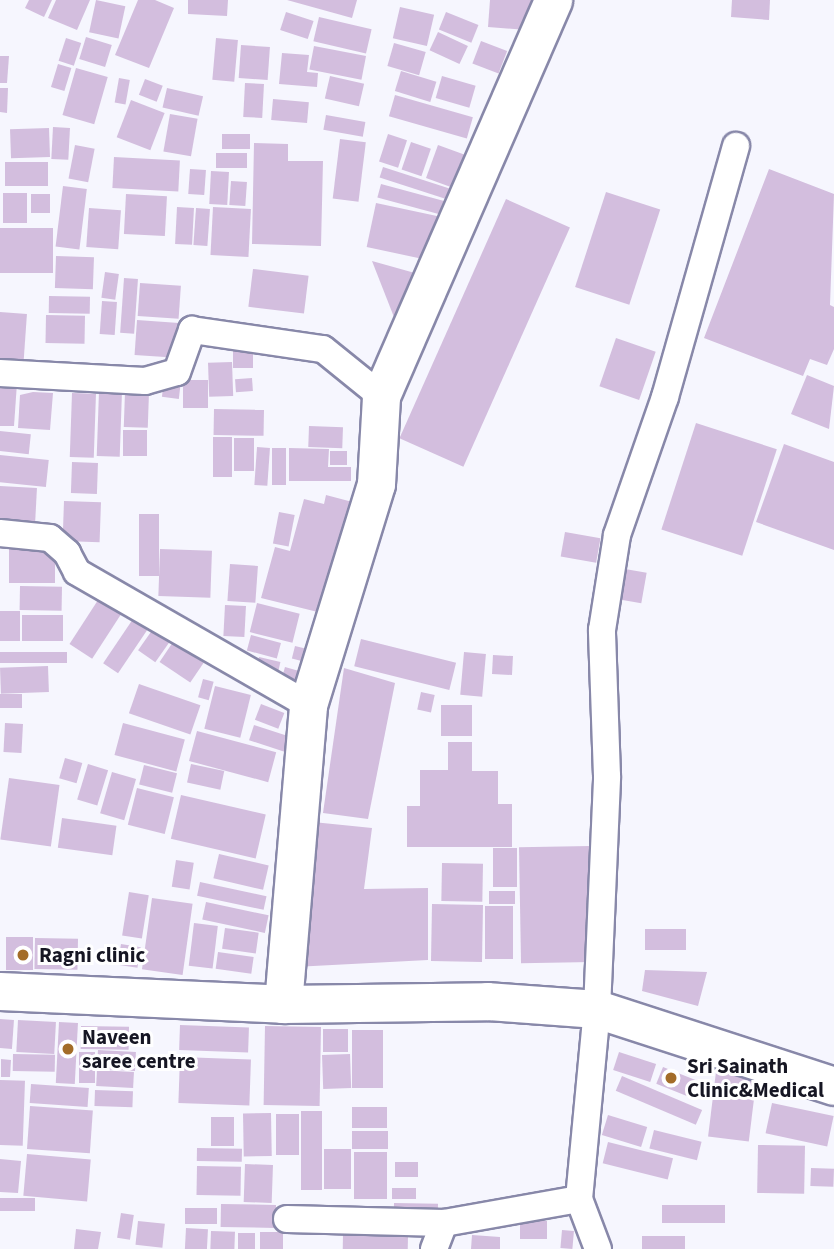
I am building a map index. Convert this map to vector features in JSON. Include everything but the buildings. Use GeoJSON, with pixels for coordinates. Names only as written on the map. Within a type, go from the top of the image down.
{"type":"FeatureCollection","features":[{"type":"Feature","properties":{"kind":"street"},"geometry":{"type":"LineString","coordinates":[[283,1004],[308,705],[376,484],[381,396],[553,0]]}},
{"type":"Feature","properties":{"kind":"street"},"geometry":{"type":"LineString","coordinates":[[598,1249],[579,1199],[597,1009],[607,776],[602,630],[617,535],[665,397],[736,146]]}},
{"type":"Feature","properties":{"kind":"street"},"geometry":{"type":"LineString","coordinates":[[0,373],[145,382],[177,372],[192,330],[323,348],[381,396]]}},
{"type":"Feature","properties":{"kind":"street"},"geometry":{"type":"LineString","coordinates":[[0,533],[50,538],[67,552],[77,572],[308,705]]}},
{"type":"Feature","properties":{"kind":"street"},"geometry":{"type":"LineString","coordinates":[[0,990],[283,1004],[487,1001],[597,1009],[834,1086]]}},
{"type":"Feature","properties":{"kind":"street"},"geometry":{"type":"LineString","coordinates":[[287,1219],[444,1223],[579,1199]]}},
{"type":"Feature","properties":{"kind":"street"},"geometry":{"type":"LineString","coordinates":[[434,1249],[444,1223]]}},
{"type":"Feature","properties":{"kind":"place","name":"Ragni clinic"},"geometry":{"type":"Point","coordinates":[23,955]}},
{"type":"Feature","properties":{"kind":"place","name":"Naveen saree centre"},"geometry":{"type":"Point","coordinates":[68,1049]}},
{"type":"Feature","properties":{"kind":"place","name":"Sri Sainath Clinic&Medical"},"geometry":{"type":"Point","coordinates":[671,1078]}}]}
